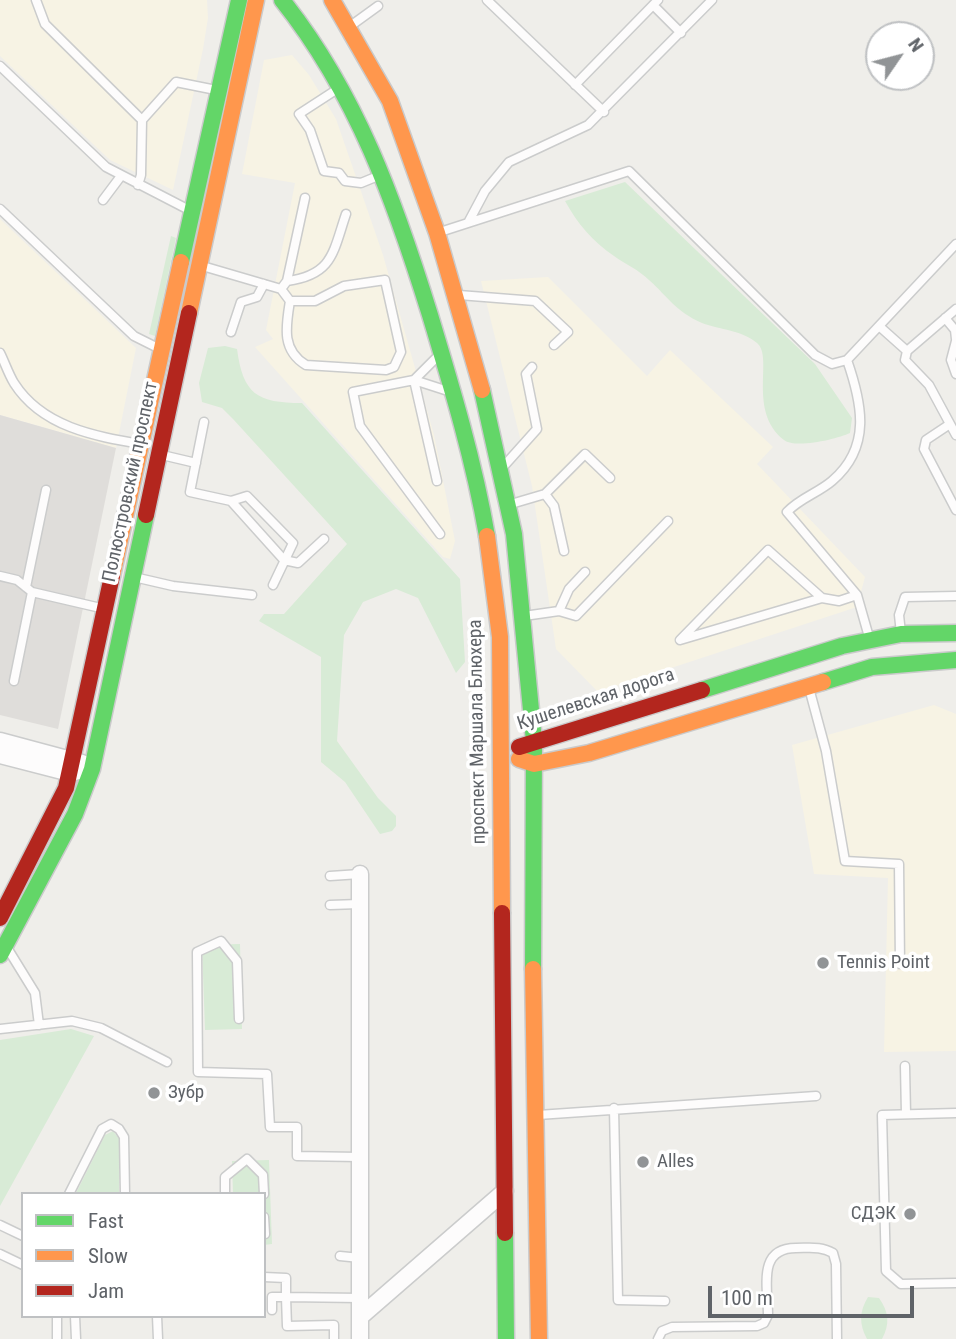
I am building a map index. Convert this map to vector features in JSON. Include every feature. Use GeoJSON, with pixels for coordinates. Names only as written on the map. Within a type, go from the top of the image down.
{"type":"FeatureCollection","features":[{"type":"Feature","properties":{"kind":"main road","name":"Полюстровский проспект"},"geometry":{"type":"LineString","coordinates":[[2,947],[75,814],[92,769],[159,451],[182,261],[239,0]]}},
{"type":"Feature","properties":{"kind":"main road","name":"Полюстровский проспект"},"geometry":{"type":"LineString","coordinates":[[0,918],[60,806],[72,766],[142,448],[199,265],[256,0]]}},
{"type":"Feature","properties":{"kind":"main road","name":"проспект Маршала Блюхера"},"geometry":{"type":"LineString","coordinates":[[282,0],[311,34],[342,86],[405,235],[454,393],[487,535],[500,637],[506,1339]]}},
{"type":"Feature","properties":{"kind":"main road"},"geometry":{"type":"LineString","coordinates":[[332,0],[390,101],[437,233],[501,469],[508,505],[524,616],[534,741],[535,1115],[539,1339]]}},
{"type":"Feature","properties":{"kind":"main road","name":"Кушелевская дорога"},"geometry":{"type":"LineString","coordinates":[[502,754],[534,741],[869,640],[901,634],[956,633]]}},
{"type":"Feature","properties":{"kind":"main road","name":"Кушелевская дорога"},"geometry":{"type":"LineString","coordinates":[[502,754],[534,764],[589,753],[872,667],[906,662],[956,660]]}},
{"type":"Feature","properties":{"kind":"street"},"geometry":{"type":"LineString","coordinates":[[1,750],[92,769]]}},
{"type":"Feature","properties":{"kind":"street"},"geometry":{"type":"LineString","coordinates":[[360,874],[360,1339]]}},
{"type":"Feature","properties":{"kind":"street"},"geometry":{"type":"LineString","coordinates":[[360,1317],[505,1191]]}},
{"type":"Feature","properties":{"kind":"lane"},"geometry":{"type":"LineString","coordinates":[[36,0],[45,24],[142,120]]}},
{"type":"Feature","properties":{"kind":"lane"},"geometry":{"type":"LineString","coordinates":[[487,0],[604,112]]}},
{"type":"Feature","properties":{"kind":"lane"},"geometry":{"type":"LineString","coordinates":[[469,222],[485,191],[509,162],[588,125],[604,112],[712,0]]}},
{"type":"Feature","properties":{"kind":"lane"},"geometry":{"type":"LineString","coordinates":[[575,85],[655,3],[681,33]]}},
{"type":"Feature","properties":{"kind":"lane"},"geometry":{"type":"LineString","coordinates":[[349,27],[378,6]]}},
{"type":"Feature","properties":{"kind":"lane"},"geometry":{"type":"LineString","coordinates":[[0,66],[106,167],[192,212],[209,216]]}},
{"type":"Feature","properties":{"kind":"lane"},"geometry":{"type":"LineString","coordinates":[[138,185],[141,176],[142,120],[176,82],[219,90]]}},
{"type":"Feature","properties":{"kind":"lane"},"geometry":{"type":"LineString","coordinates":[[342,86],[299,114],[310,130],[324,171],[338,173],[345,181],[361,183],[381,175]]}},
{"type":"Feature","properties":{"kind":"lane"},"geometry":{"type":"LineString","coordinates":[[437,233],[629,171],[815,355],[832,364],[847,360],[956,244]]}},
{"type":"Feature","properties":{"kind":"lane"},"geometry":{"type":"LineString","coordinates":[[103,200],[121,176]]}},
{"type":"Feature","properties":{"kind":"lane"},"geometry":{"type":"LineString","coordinates":[[281,289],[288,281],[306,198]]}},
{"type":"Feature","properties":{"kind":"lane"},"geometry":{"type":"LineString","coordinates":[[0,209],[134,336],[172,353]]}},
{"type":"Feature","properties":{"kind":"lane"},"geometry":{"type":"LineString","coordinates":[[288,281],[313,276],[330,263],[346,215]]}},
{"type":"Feature","properties":{"kind":"lane"},"geometry":{"type":"LineString","coordinates":[[182,261],[281,289],[290,301],[286,341],[296,360],[306,365],[386,370],[398,361],[401,352],[385,279],[344,286],[315,302],[290,301]]}},
{"type":"Feature","properties":{"kind":"lane"},"geometry":{"type":"LineString","coordinates":[[231,332],[241,302],[257,297],[264,284]]}},
{"type":"Feature","properties":{"kind":"lane"},"geometry":{"type":"LineString","coordinates":[[455,295],[535,301],[568,332],[554,345]]}},
{"type":"Feature","properties":{"kind":"lane"},"geometry":{"type":"LineString","coordinates":[[956,309],[907,351],[905,360],[929,385],[956,435]]}},
{"type":"Feature","properties":{"kind":"lane"},"geometry":{"type":"LineString","coordinates":[[945,318],[954,330],[956,340],[951,360],[956,374]]}},
{"type":"Feature","properties":{"kind":"lane"},"geometry":{"type":"LineString","coordinates":[[879,326],[907,351]]}},
{"type":"Feature","properties":{"kind":"lane"},"geometry":{"type":"LineString","coordinates":[[0,353],[15,384],[58,424],[96,437],[159,451],[196,463]]}},
{"type":"Feature","properties":{"kind":"lane"},"geometry":{"type":"LineString","coordinates":[[414,380],[442,353]]}},
{"type":"Feature","properties":{"kind":"lane"},"geometry":{"type":"LineString","coordinates":[[847,360],[859,400],[862,434],[856,451],[831,482],[797,502],[787,512],[857,595],[869,640]]}},
{"type":"Feature","properties":{"kind":"lane"},"geometry":{"type":"LineString","coordinates":[[501,469],[537,429],[526,374],[532,367]]}},
{"type":"Feature","properties":{"kind":"lane"},"geometry":{"type":"LineString","coordinates":[[414,380],[437,481]]}},
{"type":"Feature","properties":{"kind":"lane"},"geometry":{"type":"LineString","coordinates":[[440,534],[360,426],[353,392],[414,380],[454,393]]}},
{"type":"Feature","properties":{"kind":"lane"},"geometry":{"type":"LineString","coordinates":[[204,422],[190,492],[232,501],[247,496],[293,542],[273,585]]}},
{"type":"Feature","properties":{"kind":"lane"},"geometry":{"type":"LineString","coordinates":[[950,424],[926,440],[924,449],[956,510]]}},
{"type":"Feature","properties":{"kind":"lane"},"geometry":{"type":"LineString","coordinates":[[508,505],[545,494],[585,454],[610,478]]}},
{"type":"Feature","properties":{"kind":"lane"},"geometry":{"type":"LineString","coordinates":[[14,681],[46,491]]}},
{"type":"Feature","properties":{"kind":"lane"},"geometry":{"type":"LineString","coordinates":[[545,494],[554,506],[564,551]]}},
{"type":"Feature","properties":{"kind":"lane"},"geometry":{"type":"LineString","coordinates":[[232,501],[284,560],[298,563],[324,539]]}},
{"type":"Feature","properties":{"kind":"lane"},"geometry":{"type":"LineString","coordinates":[[524,616],[559,611],[576,616],[668,521]]}},
{"type":"Feature","properties":{"kind":"lane"},"geometry":{"type":"LineString","coordinates":[[822,598],[768,550],[680,640],[822,598],[839,601],[857,595]]}},
{"type":"Feature","properties":{"kind":"lane"},"geometry":{"type":"LineString","coordinates":[[559,611],[569,589],[585,572]]}},
{"type":"Feature","properties":{"kind":"lane"},"geometry":{"type":"LineString","coordinates":[[115,573],[173,586],[252,595]]}},
{"type":"Feature","properties":{"kind":"lane"},"geometry":{"type":"LineString","coordinates":[[0,576],[17,580],[29,589],[125,614]]}},
{"type":"Feature","properties":{"kind":"lane"},"geometry":{"type":"LineString","coordinates":[[901,634],[899,614],[905,597],[956,596]]}},
{"type":"Feature","properties":{"kind":"lane"},"geometry":{"type":"LineString","coordinates":[[808,685],[826,751],[845,861],[899,864],[900,964]]}},
{"type":"Feature","properties":{"kind":"lane"},"geometry":{"type":"LineString","coordinates":[[330,876],[360,874]]}},
{"type":"Feature","properties":{"kind":"lane"},"geometry":{"type":"LineString","coordinates":[[330,905],[359,904]]}},
{"type":"Feature","properties":{"kind":"lane"},"geometry":{"type":"LineString","coordinates":[[239,1019],[237,961],[221,942],[197,952],[198,1072],[224,1069],[267,1074],[270,1127],[297,1127],[297,1156],[359,1157]]}},
{"type":"Feature","properties":{"kind":"lane"},"geometry":{"type":"LineString","coordinates":[[2,947],[13,953],[35,993],[39,1025]]}},
{"type":"Feature","properties":{"kind":"lane"},"geometry":{"type":"LineString","coordinates":[[0,1029],[72,1021],[101,1028],[167,1062]]}},
{"type":"Feature","properties":{"kind":"lane"},"geometry":{"type":"LineString","coordinates":[[905,1066],[906,1114]]}},
{"type":"Feature","properties":{"kind":"lane"},"geometry":{"type":"LineString","coordinates":[[535,1115],[816,1096]]}},
{"type":"Feature","properties":{"kind":"lane"},"geometry":{"type":"LineString","coordinates":[[614,1108],[618,1300],[665,1301]]}},
{"type":"Feature","properties":{"kind":"lane"},"geometry":{"type":"LineString","coordinates":[[956,1113],[882,1115],[886,1271],[901,1283],[956,1283]]}},
{"type":"Feature","properties":{"kind":"lane"},"geometry":{"type":"LineString","coordinates":[[70,1192],[102,1129],[111,1124],[119,1129],[124,1137],[125,1192]]}},
{"type":"Feature","properties":{"kind":"lane"},"geometry":{"type":"LineString","coordinates":[[225,1192],[225,1177],[247,1159],[263,1175],[264,1192]]}},
{"type":"Feature","properties":{"kind":"lane"},"geometry":{"type":"LineString","coordinates":[[0,1225],[21,1235]]}},
{"type":"Feature","properties":{"kind":"lane"},"geometry":{"type":"LineString","coordinates":[[658,1339],[662,1331],[672,1327],[757,1326],[764,1323],[768,1315],[768,1262],[773,1253],[784,1248],[823,1248],[833,1254],[836,1264],[837,1339]]}},
{"type":"Feature","properties":{"kind":"lane"},"geometry":{"type":"LineString","coordinates":[[0,1254],[21,1264]]}},
{"type":"Feature","properties":{"kind":"lane"},"geometry":{"type":"LineString","coordinates":[[340,1256],[360,1258]]}},
{"type":"Feature","properties":{"kind":"lane"},"geometry":{"type":"LineString","coordinates":[[266,1277],[286,1278],[287,1326],[334,1325],[334,1339]]}},
{"type":"Feature","properties":{"kind":"lane"},"geometry":{"type":"LineString","coordinates":[[272,1310],[272,1297],[360,1298]]}},
{"type":"Feature","properties":{"kind":"lane"},"geometry":{"type":"LineString","coordinates":[[57,1318],[57,1339]]}},
{"type":"Feature","properties":{"kind":"lane"},"geometry":{"type":"LineString","coordinates":[[75,1318],[76,1339]]}},
{"type":"Feature","properties":{"kind":"lane"},"geometry":{"type":"LineString","coordinates":[[157,1318],[158,1339]]}},
{"type":"Feature","properties":{"kind":"shaded area"},"geometry":{"type":"Polygon","coordinates":[[[0,0],[207,0],[208,18],[203,49],[173,190],[110,160],[0,56],[0,0]]]}},
{"type":"Feature","properties":{"kind":"shaded area"},"geometry":{"type":"Polygon","coordinates":[[[292,55],[309,75],[336,119],[383,255],[434,435],[455,541],[450,559],[443,557],[255,347],[273,339],[266,330],[295,183],[242,174],[264,60],[292,55]]]}},
{"type":"Feature","properties":{"kind":"shaded area"},"geometry":{"type":"Polygon","coordinates":[[[0,219],[136,348],[116,448],[0,415],[0,219]]]}},
{"type":"Feature","properties":{"kind":"shaded area"},"geometry":{"type":"Polygon","coordinates":[[[548,277],[647,376],[670,350],[773,447],[757,464],[865,577],[857,607],[598,692],[556,649],[532,486],[481,281],[548,277]]]}},
{"type":"Feature","properties":{"kind":"shaded area"},"geometry":{"type":"Polygon","coordinates":[[[0,415],[116,448],[58,729],[0,715],[0,415]]]}},
{"type":"Feature","properties":{"kind":"shaded area"},"geometry":{"type":"Polygon","coordinates":[[[934,705],[956,714],[956,1051],[884,1052],[888,878],[814,874],[792,745],[934,705]]]}},
{"type":"Feature","properties":{"kind":"green space"},"geometry":{"type":"Polygon","coordinates":[[[625,182],[815,364],[852,418],[850,433],[798,444],[784,440],[773,428],[767,415],[762,350],[757,343],[745,335],[702,323],[685,314],[645,276],[599,245],[580,224],[565,201],[625,182]]]}},
{"type":"Feature","properties":{"kind":"green space"},"geometry":{"type":"Polygon","coordinates":[[[171,236],[176,238],[155,336],[149,334],[171,236]]]}},
{"type":"Feature","properties":{"kind":"green space"},"geometry":{"type":"Polygon","coordinates":[[[225,346],[237,349],[243,376],[255,393],[274,401],[302,403],[460,579],[465,662],[456,673],[418,598],[396,589],[363,602],[344,635],[337,741],[378,798],[396,816],[396,826],[392,831],[380,834],[345,782],[321,762],[321,657],[259,621],[264,614],[284,614],[347,544],[222,408],[202,402],[199,383],[208,348],[225,346]]]}},
{"type":"Feature","properties":{"kind":"green space"},"geometry":{"type":"Polygon","coordinates":[[[240,944],[242,1029],[205,1030],[202,945],[240,944]]]}},
{"type":"Feature","properties":{"kind":"green space"},"geometry":{"type":"Polygon","coordinates":[[[71,1029],[94,1036],[0,1206],[0,1040],[71,1029]]]}},
{"type":"Feature","properties":{"kind":"green space"},"geometry":{"type":"Polygon","coordinates":[[[113,1131],[120,1140],[119,1192],[76,1192],[105,1135],[113,1131]]]}},
{"type":"Feature","properties":{"kind":"green space"},"geometry":{"type":"Polygon","coordinates":[[[269,1160],[272,1244],[266,1245],[266,1192],[233,1192],[232,1161],[269,1160]]]}},
{"type":"Feature","properties":{"kind":"green space"},"geometry":{"type":"Polygon","coordinates":[[[868,1297],[879,1298],[885,1308],[887,1323],[882,1339],[867,1339],[863,1328],[861,1318],[868,1297]]]}},
{"type":"Feature","properties":{"kind":"traffic: fast"},"geometry":{"type":"LineString","coordinates":[[181,262],[239,0]]}},
{"type":"Feature","properties":{"kind":"traffic: fast"},"geometry":{"type":"LineString","coordinates":[[282,0],[332,73],[353,111],[388,190],[417,273],[454,397],[476,480],[487,536]]}},
{"type":"Feature","properties":{"kind":"traffic: fast"},"geometry":{"type":"LineString","coordinates":[[482,390],[514,534],[534,741],[533,969]]}},
{"type":"Feature","properties":{"kind":"traffic: fast"},"geometry":{"type":"LineString","coordinates":[[0,955],[75,814],[92,769],[146,515]]}},
{"type":"Feature","properties":{"kind":"traffic: fast"},"geometry":{"type":"LineString","coordinates":[[702,690],[842,646],[901,634],[956,633]]}},
{"type":"Feature","properties":{"kind":"traffic: fast"},"geometry":{"type":"LineString","coordinates":[[823,682],[872,667],[956,660]]}},
{"type":"Feature","properties":{"kind":"traffic: fast"},"geometry":{"type":"LineString","coordinates":[[505,1233],[506,1339]]}},
{"type":"Feature","properties":{"kind":"traffic: slow"},"geometry":{"type":"LineString","coordinates":[[189,313],[256,0]]}},
{"type":"Feature","properties":{"kind":"traffic: slow"},"geometry":{"type":"LineString","coordinates":[[332,0],[390,101],[437,233],[482,390]]}},
{"type":"Feature","properties":{"kind":"traffic: slow"},"geometry":{"type":"LineString","coordinates":[[112,576],[181,262]]}},
{"type":"Feature","properties":{"kind":"traffic: slow"},"geometry":{"type":"LineString","coordinates":[[487,536],[500,637],[502,913]]}},
{"type":"Feature","properties":{"kind":"traffic: slow"},"geometry":{"type":"LineString","coordinates":[[519,759],[534,764],[589,753],[823,682]]}},
{"type":"Feature","properties":{"kind":"traffic: slow"},"geometry":{"type":"LineString","coordinates":[[533,969],[539,1339]]}},
{"type":"Feature","properties":{"kind":"traffic: jam"},"geometry":{"type":"LineString","coordinates":[[146,515],[189,313]]}},
{"type":"Feature","properties":{"kind":"traffic: jam"},"geometry":{"type":"LineString","coordinates":[[0,918],[66,788],[112,576]]}},
{"type":"Feature","properties":{"kind":"traffic: jam"},"geometry":{"type":"LineString","coordinates":[[519,747],[702,690]]}},
{"type":"Feature","properties":{"kind":"traffic: jam"},"geometry":{"type":"LineString","coordinates":[[502,913],[505,1233]]}},
{"type":"Feature","properties":{"kind":"place","name":"Tennis Point"},"geometry":{"type":"Point","coordinates":[823,963]}},
{"type":"Feature","properties":{"kind":"place","name":"Зубр"},"geometry":{"type":"Point","coordinates":[154,1093]}},
{"type":"Feature","properties":{"kind":"place","name":"Alles"},"geometry":{"type":"Point","coordinates":[643,1162]}},
{"type":"Feature","properties":{"kind":"place","name":"СДЭК"},"geometry":{"type":"Point","coordinates":[910,1214]}}]}
